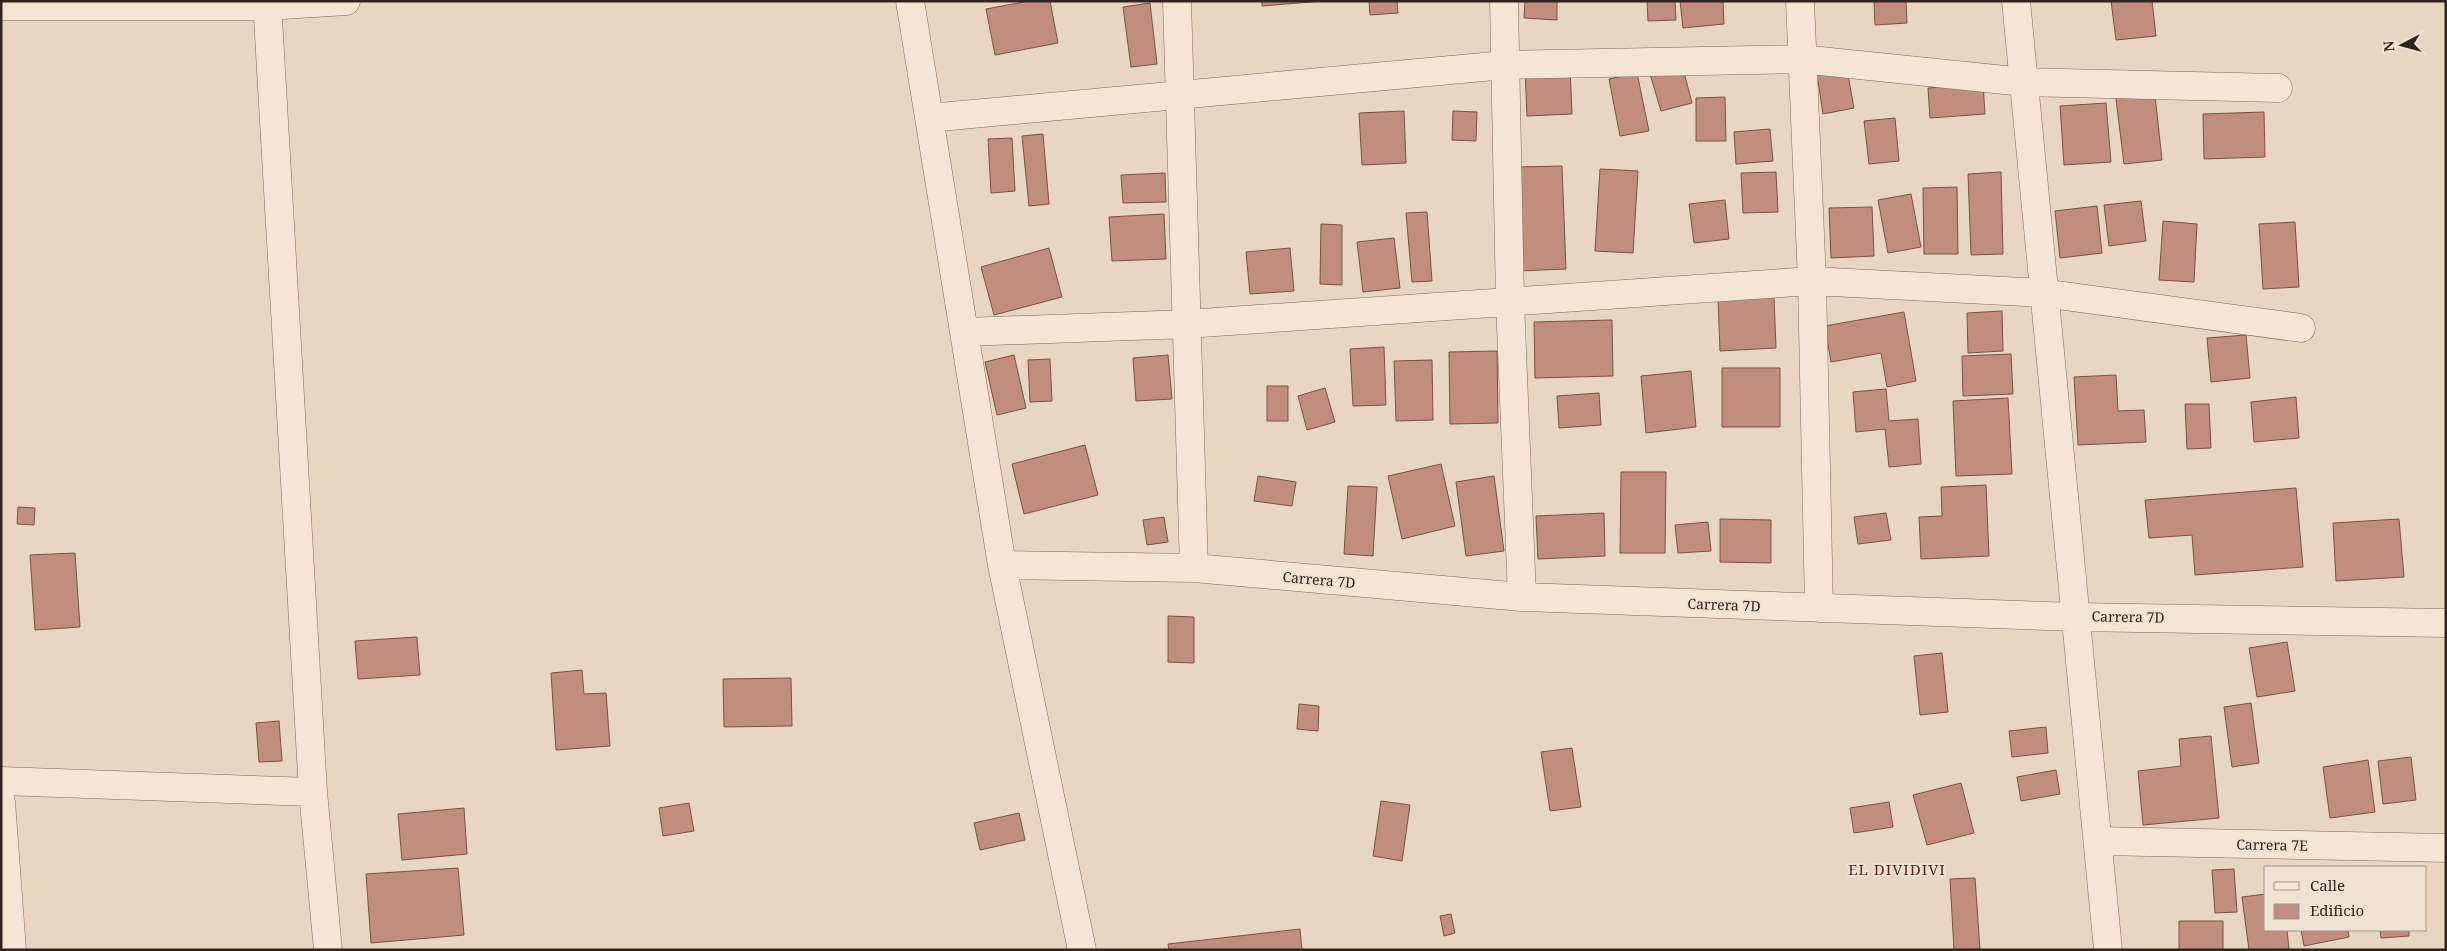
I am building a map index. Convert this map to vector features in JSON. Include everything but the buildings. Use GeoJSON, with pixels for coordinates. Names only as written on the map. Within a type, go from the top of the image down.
{"type":"FeatureCollection","features":[{"type":"Feature","properties":{"kind":"street"},"geometry":{"type":"LineString","coordinates":[[1,6],[346,1]]}},
{"type":"Feature","properties":{"kind":"street"},"geometry":{"type":"LineString","coordinates":[[910,1],[1002,565],[1082,950]]}},
{"type":"Feature","properties":{"kind":"street"},"geometry":{"type":"LineString","coordinates":[[1177,1],[1194,568]]}},
{"type":"Feature","properties":{"kind":"street"},"geometry":{"type":"LineString","coordinates":[[1504,1],[1510,302],[1522,597]]}},
{"type":"Feature","properties":{"kind":"street"},"geometry":{"type":"LineString","coordinates":[[1800,1],[1812,281],[1819,608]]}},
{"type":"Feature","properties":{"kind":"street"},"geometry":{"type":"LineString","coordinates":[[2016,1],[2042,293],[2108,950]]}},
{"type":"Feature","properties":{"kind":"street"},"geometry":{"type":"LineString","coordinates":[[267,3],[313,792],[328,950]]}},
{"type":"Feature","properties":{"kind":"street"},"geometry":{"type":"LineString","coordinates":[[929,118],[1505,65],[1801,59],[2024,82],[2278,88]]}},
{"type":"Feature","properties":{"kind":"street"},"geometry":{"type":"LineString","coordinates":[[964,332],[1187,324],[1812,281],[2042,293],[2301,328]]}},
{"type":"Feature","properties":{"kind":"street","name":"Carrera 7D"},"geometry":{"type":"LineString","coordinates":[[1002,565],[1194,568],[1522,597],[2076,617],[2446,623]]}},
{"type":"Feature","properties":{"kind":"street"},"geometry":{"type":"LineString","coordinates":[[1,781],[313,792]]}},
{"type":"Feature","properties":{"kind":"street"},"geometry":{"type":"LineString","coordinates":[[1,802],[12,950]]}},
{"type":"Feature","properties":{"kind":"street","name":"Carrera 7E"},"geometry":{"type":"LineString","coordinates":[[2098,841],[2446,848]]}},
{"type":"Feature","properties":{"kind":"district","name":"EL DIVIDIVI"},"geometry":{"type":"Point","coordinates":[1897,870]}}]}
